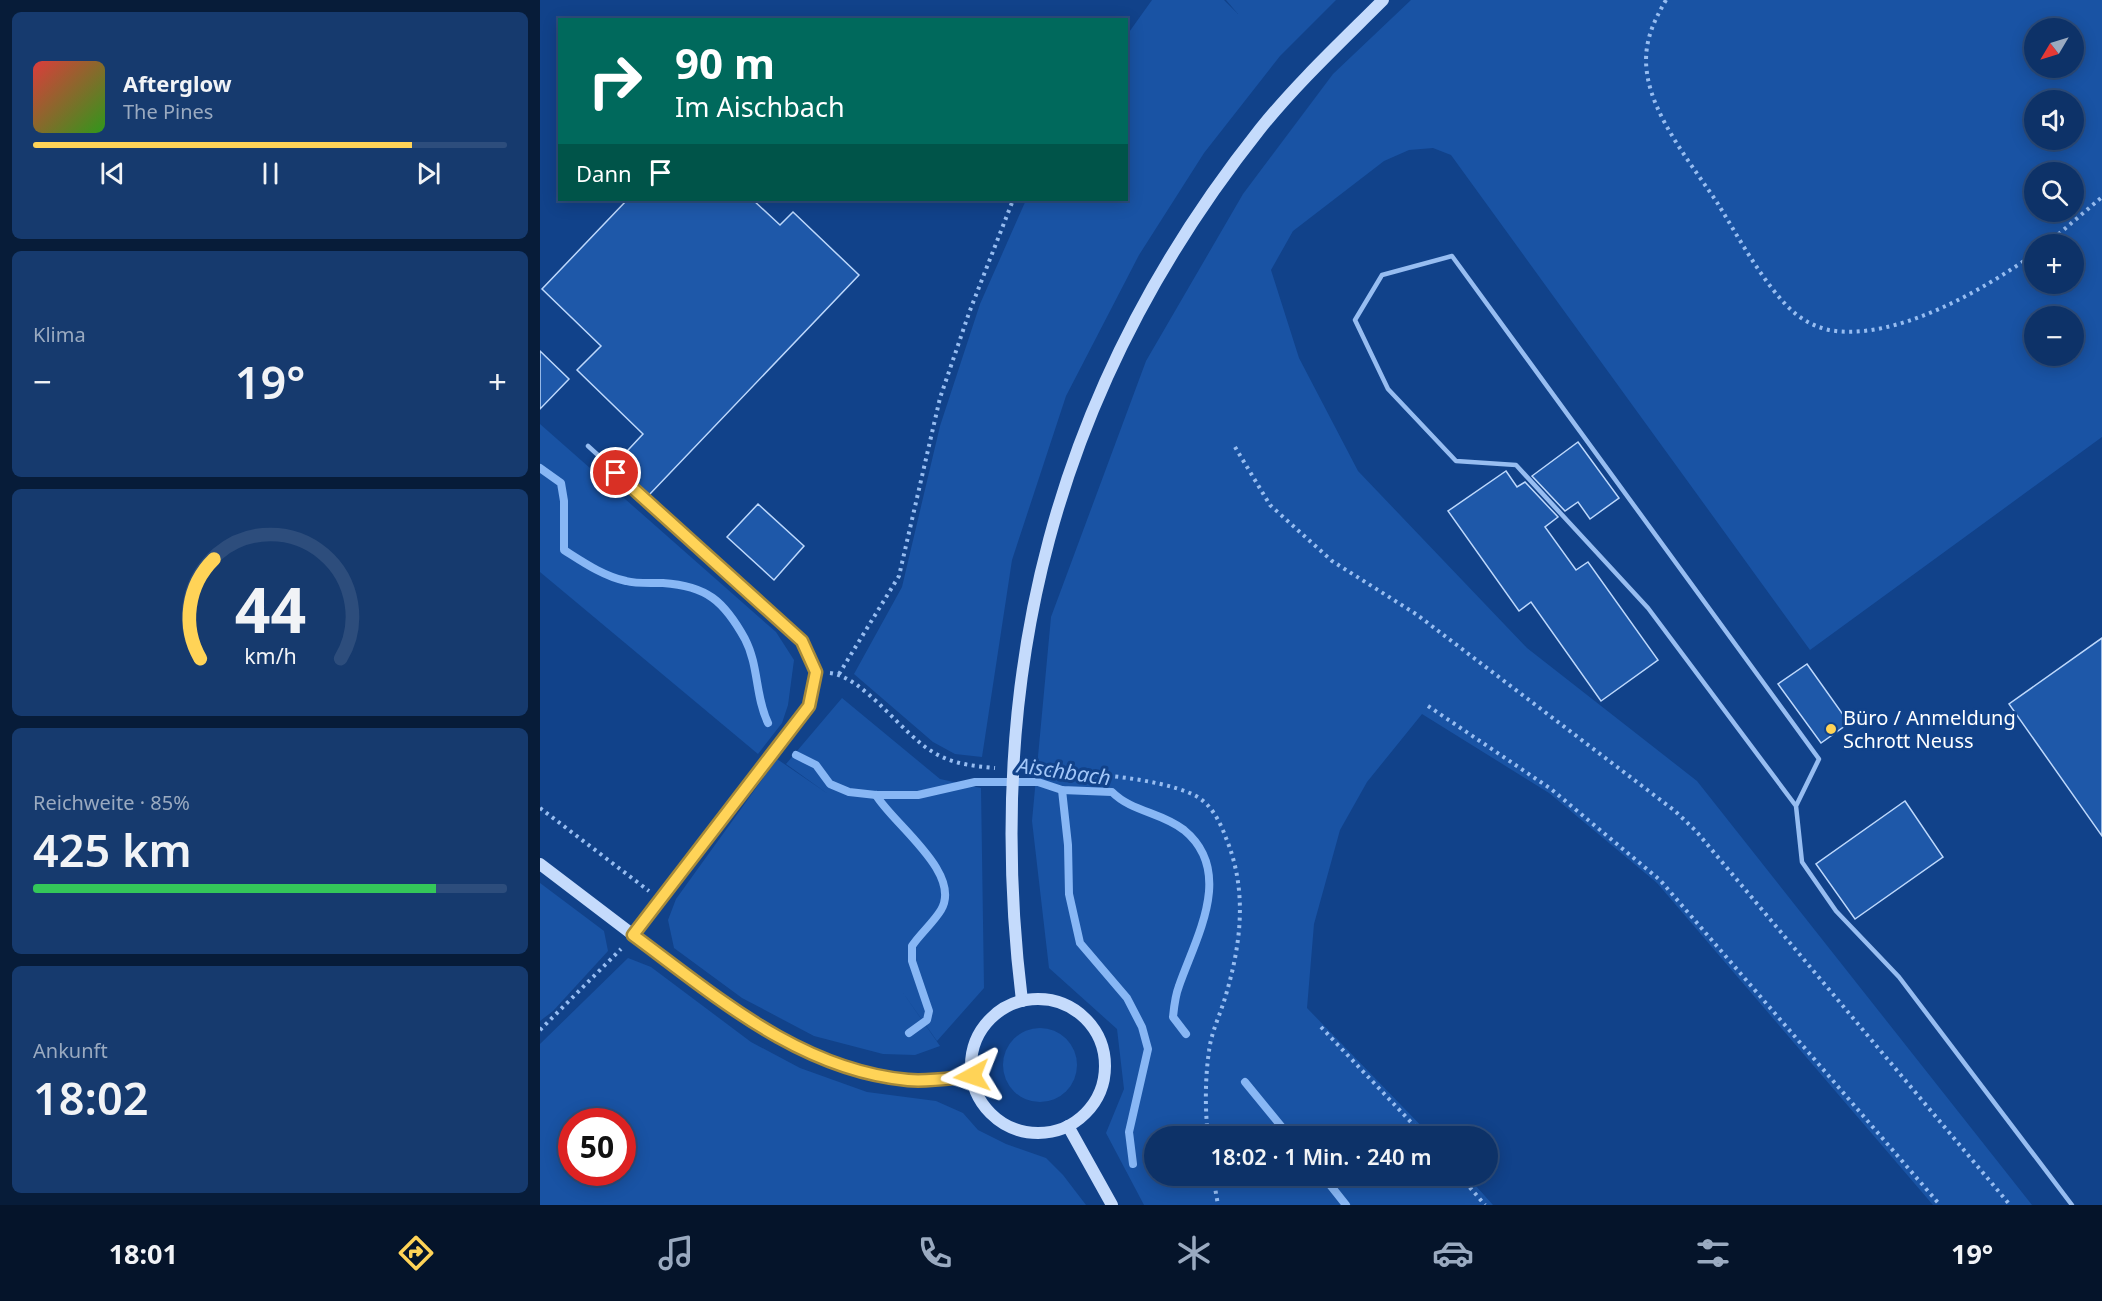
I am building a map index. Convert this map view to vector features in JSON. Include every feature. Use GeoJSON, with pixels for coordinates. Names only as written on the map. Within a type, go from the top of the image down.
{"type":"FeatureCollection","features":[{"type":"Feature","properties":{"kind":"main road"},"geometry":{"type":"LineString","coordinates":[[1022,1001],[1011,870],[1012,792],[1024,658],[1031,613],[1054,520],[1082,436],[1119,349],[1160,272],[1218,184],[1262,127],[1326,56],[1383,0]]}},
{"type":"Feature","properties":{"kind":"main road"},"geometry":{"type":"LineString","coordinates":[[540,864],[743,1017],[780,1039],[825,1060],[874,1075],[910,1081],[972,1076]]}},
{"type":"Feature","properties":{"kind":"main road"},"geometry":{"type":"LineString","coordinates":[[1046,999],[1071,1007],[1091,1024],[1103,1048],[1105,1068],[1102,1087],[1089,1110],[1068,1126],[1037,1133],[1005,1125],[985,1107],[978,1096],[972,1076],[971,1058],[980,1033],[996,1013],[1022,1001],[1046,999]]}},
{"type":"Feature","properties":{"kind":"main road"},"geometry":{"type":"LineString","coordinates":[[1068,1126],[1112,1205]]}},
{"type":"Feature","properties":{"kind":"lane"},"geometry":{"type":"LineString","coordinates":[[1796,806],[1819,759],[1452,256],[1382,275],[1355,320],[1388,389],[1456,461],[1516,465],[1648,608],[1796,806],[1802,862],[1836,911],[1899,977],[2072,1205]]}},
{"type":"Feature","properties":{"kind":"lane"},"geometry":{"type":"LineString","coordinates":[[588,446],[802,641],[816,672],[809,706],[633,935]]}},
{"type":"Feature","properties":{"kind":"path"},"geometry":{"type":"LineString","coordinates":[[1666,0],[1649,32],[1645,53],[1647,76],[1658,110],[1770,287],[1806,323],[1846,332],[1890,325],[1930,312],[1990,282],[2024,260]]}},
{"type":"Feature","properties":{"kind":"path"},"geometry":{"type":"LineString","coordinates":[[2058,234],[2102,196]]}},
{"type":"Feature","properties":{"kind":"path"},"geometry":{"type":"LineString","coordinates":[[839,674],[899,576],[940,398],[969,312],[1013,201]]}},
{"type":"Feature","properties":{"kind":"path"},"geometry":{"type":"LineString","coordinates":[[1235,447],[1270,505],[1332,561],[1416,615],[1602,754],[1689,824],[2010,1205]]}},
{"type":"Feature","properties":{"kind":"path"},"geometry":{"type":"LineString","coordinates":[[816,672],[839,674],[867,694],[930,751],[953,762],[1003,768]]}},
{"type":"Feature","properties":{"kind":"path"},"geometry":{"type":"LineString","coordinates":[[1428,706],[1551,789],[1660,880],[1940,1205]]}},
{"type":"Feature","properties":{"kind":"path"},"geometry":{"type":"LineString","coordinates":[[1024,770],[1119,778],[1170,787],[1196,796],[1210,808],[1222,828],[1234,861],[1242,909],[1238,945],[1209,1048],[1205,1082],[1207,1126]]}},
{"type":"Feature","properties":{"kind":"path"},"geometry":{"type":"LineString","coordinates":[[540,808],[661,900]]}},
{"type":"Feature","properties":{"kind":"path"},"geometry":{"type":"LineString","coordinates":[[540,1030],[602,970],[633,935]]}},
{"type":"Feature","properties":{"kind":"path"},"geometry":{"type":"LineString","coordinates":[[1321,1027],[1415,1126]]}},
{"type":"Feature","properties":{"kind":"path"},"geometry":{"type":"LineString","coordinates":[[1215,1186],[1218,1205]]}},
{"type":"Feature","properties":{"kind":"path"},"geometry":{"type":"LineString","coordinates":[[1469,1186],[1485,1205]]}},
{"type":"Feature","properties":{"kind":"shaded area"},"geometry":{"type":"Polygon","coordinates":[[[1152,0],[1224,0],[1238,14],[1226,0],[1336,0],[1280,56],[1204,153],[1139,255],[1066,396],[1012,560],[982,757],[955,754],[933,742],[854,674],[902,587],[940,426],[980,304],[1026,201],[1128,201],[1128,34],[1152,0]]]}},
{"type":"Feature","properties":{"kind":"shaded area"},"geometry":{"type":"Polygon","coordinates":[[[1411,0],[2102,0],[2102,437],[1810,650],[1451,155],[1433,148],[1409,150],[1384,161],[1293,231],[1271,270],[1299,358],[1358,471],[1527,648],[1697,781],[2032,1205],[1933,1205],[1657,883],[1549,793],[1422,714],[1367,782],[1340,830],[1314,924],[1307,1008],[1421,1126],[1144,1126],[1144,1186],[1476,1186],[1493,1205],[1144,1205],[1106,1133],[1124,1089],[1117,1029],[1049,968],[1032,821],[1051,617],[1146,361],[1243,194],[1333,74],[1411,0]]]}},
{"type":"Feature","properties":{"kind":"shaded area"},"geometry":{"type":"Polygon","coordinates":[[[540,424],[776,632],[794,660],[788,705],[782,723],[758,754],[540,572],[540,424]]]}},
{"type":"Feature","properties":{"kind":"shaded area"},"geometry":{"type":"Polygon","coordinates":[[[842,698],[940,779],[981,788],[984,988],[937,1041],[901,990],[940,1046],[915,1055],[883,1054],[814,1036],[742,998],[674,948],[668,920],[676,899],[777,759],[828,794],[786,764],[842,698]]]}},
{"type":"Feature","properties":{"kind":"shaded area"},"geometry":{"type":"Polygon","coordinates":[[[540,883],[604,931],[608,951],[553,1011],[540,1021],[540,883]]]}},
{"type":"Feature","properties":{"kind":"shaded area"},"geometry":{"type":"Polygon","coordinates":[[[628,958],[651,967],[751,1042],[800,1068],[867,1092],[936,1101],[963,1113],[978,1130],[1006,1144],[1046,1158],[1063,1175],[1086,1205],[540,1205],[540,1044],[628,958]]]}},
{"type":"Feature","properties":{"kind":"shaded area"},"geometry":{"type":"Polygon","coordinates":[[[1040,1028],[1054,1031],[1066,1039],[1074,1051],[1077,1065],[1074,1079],[1066,1091],[1054,1099],[1040,1102],[1026,1099],[1014,1091],[1006,1079],[1003,1065],[1006,1051],[1014,1039],[1026,1031],[1040,1028]]]}},
{"type":"Feature","properties":{"kind":"building"},"geometry":{"type":"Polygon","coordinates":[[[626,201],[754,201],[780,225],[793,212],[859,275],[649,495],[615,464],[643,434],[577,370],[601,346],[542,289],[626,201]]]}},
{"type":"Feature","properties":{"kind":"building"},"geometry":{"type":"Polygon","coordinates":[[[540,351],[569,379],[540,409],[540,351]]]}},
{"type":"Feature","properties":{"kind":"building"},"geometry":{"type":"Polygon","coordinates":[[[1578,442],[1619,498],[1590,519],[1578,502],[1565,511],[1532,476],[1578,442]]]}},
{"type":"Feature","properties":{"kind":"building"},"geometry":{"type":"Polygon","coordinates":[[[1506,471],[1517,487],[1525,482],[1558,517],[1545,527],[1576,570],[1588,562],[1658,660],[1601,701],[1531,602],[1519,611],[1448,511],[1506,471]]]}},
{"type":"Feature","properties":{"kind":"building"},"geometry":{"type":"Polygon","coordinates":[[[758,504],[804,546],[774,580],[727,537],[758,504]]]}},
{"type":"Feature","properties":{"kind":"building"},"geometry":{"type":"Polygon","coordinates":[[[2102,638],[2102,836],[2009,704],[2102,638]]]}},
{"type":"Feature","properties":{"kind":"building"},"geometry":{"type":"Polygon","coordinates":[[[1807,664],[1849,723],[1821,743],[1778,684],[1807,664]]]}},
{"type":"Feature","properties":{"kind":"building"},"geometry":{"type":"Polygon","coordinates":[[[1905,801],[1943,857],[1855,919],[1816,864],[1905,801]]]}},
{"type":"Feature","properties":{"kind":"waterway","name":"Aischbach"},"geometry":{"type":"LineString","coordinates":[[540,468],[561,483],[564,501],[564,550],[618,579],[635,583],[678,585],[703,592],[713,598],[730,615],[749,649],[768,723]]}},
{"type":"Feature","properties":{"kind":"waterway","name":"Aischbach"},"geometry":{"type":"LineString","coordinates":[[796,755],[816,765],[830,784],[849,792],[876,795],[918,795],[975,782],[1038,782],[1062,790],[1112,792],[1128,804],[1166,819],[1184,830],[1199,847],[1207,865],[1209,885],[1202,926],[1175,1002],[1173,1017],[1186,1034]]}},
{"type":"Feature","properties":{"kind":"waterway"},"geometry":{"type":"LineString","coordinates":[[1062,790],[1068,845],[1069,894],[1080,943],[1127,998],[1142,1027],[1148,1049],[1129,1132],[1133,1164]]}},
{"type":"Feature","properties":{"kind":"waterway"},"geometry":{"type":"LineString","coordinates":[[876,795],[934,865],[942,880],[945,896],[941,910],[912,946],[912,961],[929,1011],[927,1020],[909,1033]]}},
{"type":"Feature","properties":{"kind":"waterway","name":"Aischbach"},"geometry":{"type":"LineString","coordinates":[[1245,1082],[1281,1126]]}},
{"type":"Feature","properties":{"kind":"waterway","name":"Aischbach"},"geometry":{"type":"LineString","coordinates":[[1331,1186],[1346,1205]]}},
{"type":"Feature","properties":{"kind":"place","name":"Büro / Anmeldung Schrott Neuss"},"geometry":{"type":"Point","coordinates":[1831,729]}},
{"type":"Feature","properties":{"kind":"route"},"geometry":{"type":"LineString","coordinates":[[616,473],[802,641],[816,672],[809,706],[633,935],[743,1017],[780,1039],[825,1060],[874,1075],[910,1081],[972,1076]]}}]}
